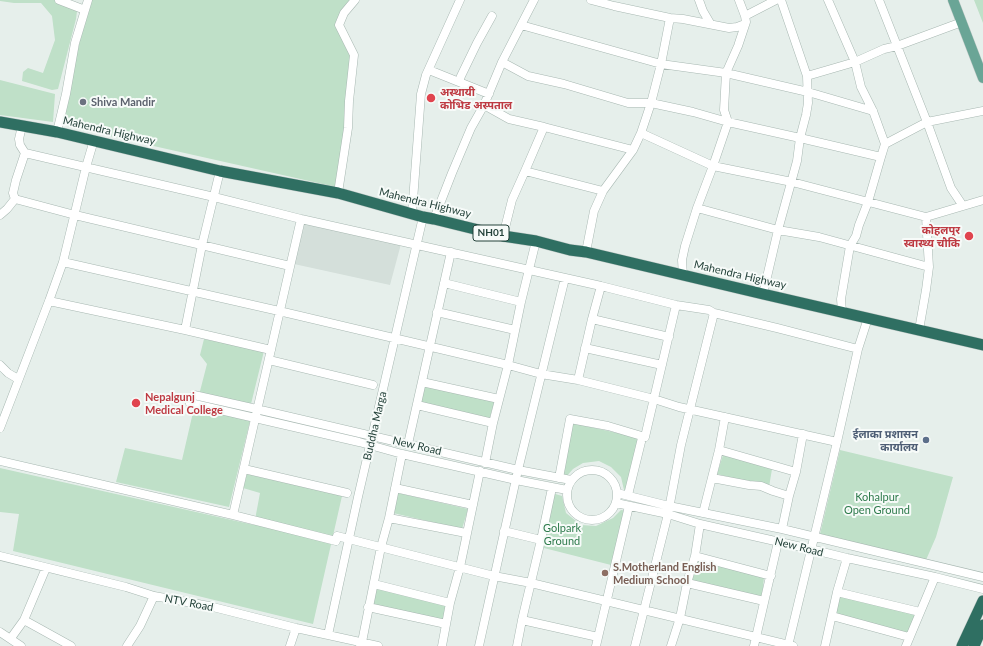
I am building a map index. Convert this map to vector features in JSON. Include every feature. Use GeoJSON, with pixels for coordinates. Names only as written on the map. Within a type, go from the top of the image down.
{"type":"FeatureCollection","features":[{"type":"Feature","properties":{"kind":"highway","name":"Mahendra Highway"},"geometry":{"type":"LineString","coordinates":[[0,122],[94,140],[220,171],[338,193],[412,214],[503,236],[536,241],[570,250],[586,252],[683,276],[983,345]]}},
{"type":"Feature","properties":{"kind":"highway"},"geometry":{"type":"LineString","coordinates":[[962,646],[983,601]]}},
{"type":"Feature","properties":{"kind":"highway"},"geometry":{"type":"LineString","coordinates":[[974,646],[983,625]]}},
{"type":"Feature","properties":{"kind":"main road"},"geometry":{"type":"LineString","coordinates":[[953,0],[983,78]]}},
{"type":"Feature","properties":{"kind":"street"},"geometry":{"type":"LineString","coordinates":[[59,0],[85,10]]}},
{"type":"Feature","properties":{"kind":"street"},"geometry":{"type":"LineString","coordinates":[[57,132],[75,43],[88,0]]}},
{"type":"Feature","properties":{"kind":"street"},"geometry":{"type":"LineString","coordinates":[[338,193],[348,128],[348,101],[354,55],[339,25],[344,13],[355,0]]}},
{"type":"Feature","properties":{"kind":"street"},"geometry":{"type":"LineString","coordinates":[[412,214],[421,94],[428,70],[460,0]]}},
{"type":"Feature","properties":{"kind":"street","name":"Buddha Marga"},"geometry":{"type":"LineString","coordinates":[[328,634],[348,539],[417,244],[452,173],[471,128],[484,105],[502,62],[534,0]]}},
{"type":"Feature","properties":{"kind":"street"},"geometry":{"type":"LineString","coordinates":[[591,0],[670,18],[729,28],[745,24]]}},
{"type":"Feature","properties":{"kind":"street"},"geometry":{"type":"LineString","coordinates":[[699,0],[710,24]]}},
{"type":"Feature","properties":{"kind":"street"},"geometry":{"type":"LineString","coordinates":[[683,276],[682,260],[685,246],[728,122],[724,110],[726,73],[738,46],[746,22],[739,0]]}},
{"type":"Feature","properties":{"kind":"street"},"geometry":{"type":"LineString","coordinates":[[745,16],[776,0]]}},
{"type":"Feature","properties":{"kind":"street"},"geometry":{"type":"LineString","coordinates":[[763,294],[778,230],[797,161],[800,138],[808,103],[807,76],[781,0]]}},
{"type":"Feature","properties":{"kind":"street"},"geometry":{"type":"LineString","coordinates":[[828,0],[854,62],[861,87],[874,111],[885,144],[868,202],[856,236],[850,246],[841,298],[842,312]]}},
{"type":"Feature","properties":{"kind":"street"},"geometry":{"type":"LineString","coordinates":[[879,0],[951,188],[962,206]]}},
{"type":"Feature","properties":{"kind":"street"},"geometry":{"type":"LineString","coordinates":[[459,82],[477,43],[492,16]]}},
{"type":"Feature","properties":{"kind":"street"},"geometry":{"type":"LineString","coordinates":[[586,252],[594,211],[604,191],[633,150],[641,133],[651,104],[670,18]]}},
{"type":"Feature","properties":{"kind":"street"},"geometry":{"type":"LineString","coordinates":[[807,76],[854,62],[884,49],[897,46],[962,22]]}},
{"type":"Feature","properties":{"kind":"street"},"geometry":{"type":"LineString","coordinates":[[521,25],[661,64],[726,73],[808,92],[874,111]]}},
{"type":"Feature","properties":{"kind":"street"},"geometry":{"type":"LineString","coordinates":[[502,62],[528,76],[564,84],[628,103],[651,104],[694,112],[728,122],[881,157]]}},
{"type":"Feature","properties":{"kind":"street"},"geometry":{"type":"LineString","coordinates":[[428,70],[488,94]]}},
{"type":"Feature","properties":{"kind":"street"},"geometry":{"type":"LineString","coordinates":[[484,105],[509,119],[633,150]]}},
{"type":"Feature","properties":{"kind":"street"},"geometry":{"type":"LineString","coordinates":[[885,144],[927,122],[983,111]]}},
{"type":"Feature","properties":{"kind":"street"},"geometry":{"type":"LineString","coordinates":[[15,199],[13,193],[25,154],[20,145],[19,139],[22,126]]}},
{"type":"Feature","properties":{"kind":"street"},"geometry":{"type":"LineString","coordinates":[[503,236],[512,200],[544,127]]}},
{"type":"Feature","properties":{"kind":"street"},"geometry":{"type":"LineString","coordinates":[[641,133],[713,166],[792,182],[926,217],[983,200]]}},
{"type":"Feature","properties":{"kind":"street"},"geometry":{"type":"LineString","coordinates":[[0,428],[63,262],[94,140]]}},
{"type":"Feature","properties":{"kind":"street"},"geometry":{"type":"LineString","coordinates":[[25,154],[214,197],[301,219],[529,269],[676,305],[709,310],[714,313],[858,349]]}},
{"type":"Feature","properties":{"kind":"street"},"geometry":{"type":"LineString","coordinates":[[185,330],[202,245],[220,171]]}},
{"type":"Feature","properties":{"kind":"street"},"geometry":{"type":"LineString","coordinates":[[525,172],[604,191]]}},
{"type":"Feature","properties":{"kind":"street"},"geometry":{"type":"LineString","coordinates":[[0,215],[15,199]]}},
{"type":"Feature","properties":{"kind":"street"},"geometry":{"type":"LineString","coordinates":[[15,199],[75,216],[290,266]]}},
{"type":"Feature","properties":{"kind":"street"},"geometry":{"type":"LineString","coordinates":[[697,208],[778,230],[819,237],[929,267]]}},
{"type":"Feature","properties":{"kind":"street"},"geometry":{"type":"LineString","coordinates":[[919,330],[929,267],[926,217]]}},
{"type":"Feature","properties":{"kind":"street"},"geometry":{"type":"LineString","coordinates":[[233,515],[301,219]]}},
{"type":"Feature","properties":{"kind":"street"},"geometry":{"type":"LineString","coordinates":[[485,463],[536,241]]}},
{"type":"Feature","properties":{"kind":"street"},"geometry":{"type":"LineString","coordinates":[[408,444],[451,252]]}},
{"type":"Feature","properties":{"kind":"street"},"geometry":{"type":"LineString","coordinates":[[63,262],[279,311],[541,374],[578,380],[654,399],[679,407],[837,442]]}},
{"type":"Feature","properties":{"kind":"street"},"geometry":{"type":"LineString","coordinates":[[479,646],[518,470],[565,278]]}},
{"type":"Feature","properties":{"kind":"street"},"geometry":{"type":"LineString","coordinates":[[444,283],[521,302]]}},
{"type":"Feature","properties":{"kind":"street"},"geometry":{"type":"LineString","coordinates":[[578,380],[601,286]]}},
{"type":"Feature","properties":{"kind":"street"},"geometry":{"type":"LineString","coordinates":[[49,301],[271,350]]}},
{"type":"Feature","properties":{"kind":"street"},"geometry":{"type":"LineString","coordinates":[[628,495],[642,438],[644,437],[654,399],[676,305]]}},
{"type":"Feature","properties":{"kind":"street"},"geometry":{"type":"LineString","coordinates":[[437,312],[515,330]]}},
{"type":"Feature","properties":{"kind":"street"},"geometry":{"type":"LineString","coordinates":[[635,646],[668,510],[681,446],[714,313]]}},
{"type":"Feature","properties":{"kind":"street"},"geometry":{"type":"LineString","coordinates":[[0,461],[336,539],[348,539],[494,576],[531,583],[680,618],[790,646],[858,349],[868,318]]}},
{"type":"Feature","properties":{"kind":"street"},"geometry":{"type":"LineString","coordinates":[[592,319],[669,337]]}},
{"type":"Feature","properties":{"kind":"street"},"geometry":{"type":"LineString","coordinates":[[585,348],[662,365]]}},
{"type":"Feature","properties":{"kind":"street"},"geometry":{"type":"LineString","coordinates":[[269,360],[372,385]]}},
{"type":"Feature","properties":{"kind":"street"},"geometry":{"type":"LineString","coordinates":[[0,365],[18,380]]}},
{"type":"Feature","properties":{"kind":"street"},"geometry":{"type":"LineString","coordinates":[[422,382],[499,399]]}},
{"type":"Feature","properties":{"kind":"street","name":"New Road"},"geometry":{"type":"LineString","coordinates":[[194,395],[485,463],[571,480]]}},
{"type":"Feature","properties":{"kind":"street","name":"New Road"},"geometry":{"type":"LineString","coordinates":[[190,403],[370,445],[402,454],[552,488],[567,490]]}},
{"type":"Feature","properties":{"kind":"street"},"geometry":{"type":"LineString","coordinates":[[417,405],[493,423]]}},
{"type":"Feature","properties":{"kind":"street"},"geometry":{"type":"LineString","coordinates":[[703,513],[719,450],[725,417]]}},
{"type":"Feature","properties":{"kind":"street"},"geometry":{"type":"LineString","coordinates":[[559,478],[570,419],[608,426],[644,437]]}},
{"type":"Feature","properties":{"kind":"street"},"geometry":{"type":"LineString","coordinates":[[782,530],[796,472],[803,434]]}},
{"type":"Feature","properties":{"kind":"street"},"geometry":{"type":"LineString","coordinates":[[719,450],[796,472]]}},
{"type":"Feature","properties":{"kind":"street"},"geometry":{"type":"LineString","coordinates":[[361,644],[402,454]]}},
{"type":"Feature","properties":{"kind":"street"},"geometry":{"type":"LineString","coordinates":[[244,469],[347,493]]}},
{"type":"Feature","properties":{"kind":"street"},"geometry":{"type":"LineString","coordinates":[[588,470],[595,470],[608,475],[613,480],[617,493],[616,503],[611,512],[603,518],[593,520],[583,519],[571,510],[567,500],[567,490],[571,480],[576,475],[588,470]]}},
{"type":"Feature","properties":{"kind":"street"},"geometry":{"type":"LineString","coordinates":[[442,646],[480,471]]}},
{"type":"Feature","properties":{"kind":"street"},"geometry":{"type":"LineString","coordinates":[[712,478],[761,486],[773,492],[789,496]]}},
{"type":"Feature","properties":{"kind":"street"},"geometry":{"type":"LineString","coordinates":[[395,488],[473,505]]}},
{"type":"Feature","properties":{"kind":"street"},"geometry":{"type":"LineString","coordinates":[[518,646],[522,620],[542,540],[552,488]]}},
{"type":"Feature","properties":{"kind":"street","name":"New Road"},"geometry":{"type":"LineString","coordinates":[[617,493],[628,495],[700,524],[983,589]]}},
{"type":"Feature","properties":{"kind":"street","name":"New Road"},"geometry":{"type":"LineString","coordinates":[[616,503],[629,506],[703,513],[814,537],[983,577]]}},
{"type":"Feature","properties":{"kind":"street"},"geometry":{"type":"LineString","coordinates":[[596,646],[629,506]]}},
{"type":"Feature","properties":{"kind":"street"},"geometry":{"type":"LineString","coordinates":[[389,518],[466,533]]}},
{"type":"Feature","properties":{"kind":"street"},"geometry":{"type":"LineString","coordinates":[[672,646],[695,556],[700,524]]}},
{"type":"Feature","properties":{"kind":"street"},"geometry":{"type":"LineString","coordinates":[[504,531],[542,540]]}},
{"type":"Feature","properties":{"kind":"street"},"geometry":{"type":"LineString","coordinates":[[754,646],[778,542]]}},
{"type":"Feature","properties":{"kind":"street","name":"NTV Road"},"geometry":{"type":"LineString","coordinates":[[0,556],[126,587],[154,596],[209,606],[296,628],[328,634],[361,644],[378,646]]}},
{"type":"Feature","properties":{"kind":"street"},"geometry":{"type":"LineString","coordinates":[[695,556],[770,576]]}},
{"type":"Feature","properties":{"kind":"street"},"geometry":{"type":"LineString","coordinates":[[825,646],[837,592],[847,558]]}},
{"type":"Feature","properties":{"kind":"street"},"geometry":{"type":"LineString","coordinates":[[11,638],[24,620],[46,568]]}},
{"type":"Feature","properties":{"kind":"street"},"geometry":{"type":"LineString","coordinates":[[906,646],[935,578]]}},
{"type":"Feature","properties":{"kind":"street"},"geometry":{"type":"LineString","coordinates":[[687,583],[764,601]]}},
{"type":"Feature","properties":{"kind":"street"},"geometry":{"type":"LineString","coordinates":[[374,584],[450,604]]}},
{"type":"Feature","properties":{"kind":"street"},"geometry":{"type":"LineString","coordinates":[[837,592],[920,612]]}},
{"type":"Feature","properties":{"kind":"street"},"geometry":{"type":"LineString","coordinates":[[127,646],[140,626],[154,596]]}},
{"type":"Feature","properties":{"kind":"street"},"geometry":{"type":"LineString","coordinates":[[368,608],[446,624]]}},
{"type":"Feature","properties":{"kind":"street"},"geometry":{"type":"LineString","coordinates":[[832,616],[909,637]]}},
{"type":"Feature","properties":{"kind":"street"},"geometry":{"type":"LineString","coordinates":[[24,620],[71,646]]}},
{"type":"Feature","properties":{"kind":"street"},"geometry":{"type":"LineString","coordinates":[[522,620],[598,637]]}},
{"type":"Feature","properties":{"kind":"street"},"geometry":{"type":"LineString","coordinates":[[290,646],[296,628]]}},
{"type":"Feature","properties":{"kind":"street"},"geometry":{"type":"LineString","coordinates":[[0,632],[21,646]]}},
{"type":"Feature","properties":{"kind":"shaded area"},"geometry":{"type":"Polygon","coordinates":[[[305,222],[401,244],[390,285],[294,264],[305,222]]]}},
{"type":"Feature","properties":{"kind":"green space"},"geometry":{"type":"Polygon","coordinates":[[[0,0],[55,0],[75,8],[77,11],[58,89],[52,90],[22,81],[23,72],[28,68],[43,73],[55,40],[52,16],[41,3],[14,3],[0,0]]]}},
{"type":"Feature","properties":{"kind":"green space"},"geometry":{"type":"Polygon","coordinates":[[[89,0],[355,0],[339,25],[354,55],[349,101],[336,187],[69,127],[63,121],[89,0]]]}},
{"type":"Feature","properties":{"kind":"green space"},"geometry":{"type":"Polygon","coordinates":[[[974,0],[983,0],[983,23],[974,0]]]}},
{"type":"Feature","properties":{"kind":"green space"},"geometry":{"type":"Polygon","coordinates":[[[0,80],[55,94],[53,122],[0,115],[0,80]]]}},
{"type":"Feature","properties":{"kind":"green space"},"geometry":{"type":"Polygon","coordinates":[[[204,339],[264,351],[251,404],[199,395],[207,364],[200,355],[204,339]]]}},
{"type":"Feature","properties":{"kind":"green space"},"geometry":{"type":"Polygon","coordinates":[[[423,383],[495,400],[489,420],[418,403],[423,383]]]}},
{"type":"Feature","properties":{"kind":"green space"},"geometry":{"type":"Polygon","coordinates":[[[194,408],[250,421],[229,507],[116,482],[125,448],[182,460],[194,408]]]}},
{"type":"Feature","properties":{"kind":"green space"},"geometry":{"type":"Polygon","coordinates":[[[572,423],[640,438],[627,493],[624,490],[621,477],[611,467],[599,461],[583,463],[573,469],[566,477],[559,476],[572,423]]]}},
{"type":"Feature","properties":{"kind":"green space","name":"Kohalpur Open Ground"},"geometry":{"type":"Polygon","coordinates":[[[840,450],[953,477],[936,537],[926,560],[820,534],[840,450]]]}},
{"type":"Feature","properties":{"kind":"green space"},"geometry":{"type":"Polygon","coordinates":[[[723,455],[772,469],[769,487],[717,474],[723,455]]]}},
{"type":"Feature","properties":{"kind":"green space"},"geometry":{"type":"Polygon","coordinates":[[[0,468],[254,525],[260,493],[243,488],[247,474],[342,496],[313,624],[13,551],[19,514],[0,512],[0,468]]]}},
{"type":"Feature","properties":{"kind":"green space"},"geometry":{"type":"Polygon","coordinates":[[[398,493],[468,509],[462,529],[393,513],[398,493]]]}},
{"type":"Feature","properties":{"kind":"green space","name":"Golpark Ground"},"geometry":{"type":"Polygon","coordinates":[[[552,493],[562,496],[566,513],[581,525],[596,526],[613,518],[621,510],[627,511],[615,566],[540,547],[552,493]]]}},
{"type":"Feature","properties":{"kind":"green space"},"geometry":{"type":"Polygon","coordinates":[[[697,559],[764,577],[762,598],[691,582],[697,559]]]}},
{"type":"Feature","properties":{"kind":"green space"},"geometry":{"type":"Polygon","coordinates":[[[375,586],[447,605],[444,622],[370,606],[375,586]]]}},
{"type":"Feature","properties":{"kind":"green space"},"geometry":{"type":"Polygon","coordinates":[[[837,592],[920,612],[909,637],[832,616],[837,592]]]}},
{"type":"Feature","properties":{"kind":"place","name":"अस्थायी कोभिड अस्पताल"},"geometry":{"type":"Point","coordinates":[431,98]}},
{"type":"Feature","properties":{"kind":"place","name":"Shiva Mandir"},"geometry":{"type":"Point","coordinates":[83,102]}},
{"type":"Feature","properties":{"kind":"place","name":"कोहलपुर स्वास्थ्य चौकि"},"geometry":{"type":"Point","coordinates":[969,236]}},
{"type":"Feature","properties":{"kind":"place","name":"Nepalgunj Medical College"},"geometry":{"type":"Point","coordinates":[136,403]}},
{"type":"Feature","properties":{"kind":"place","name":"ईलाका प्रशासन कार्यालय"},"geometry":{"type":"Point","coordinates":[926,440]}},
{"type":"Feature","properties":{"kind":"place","name":"S.Motherland English Medium School"},"geometry":{"type":"Point","coordinates":[605,573]}}]}
